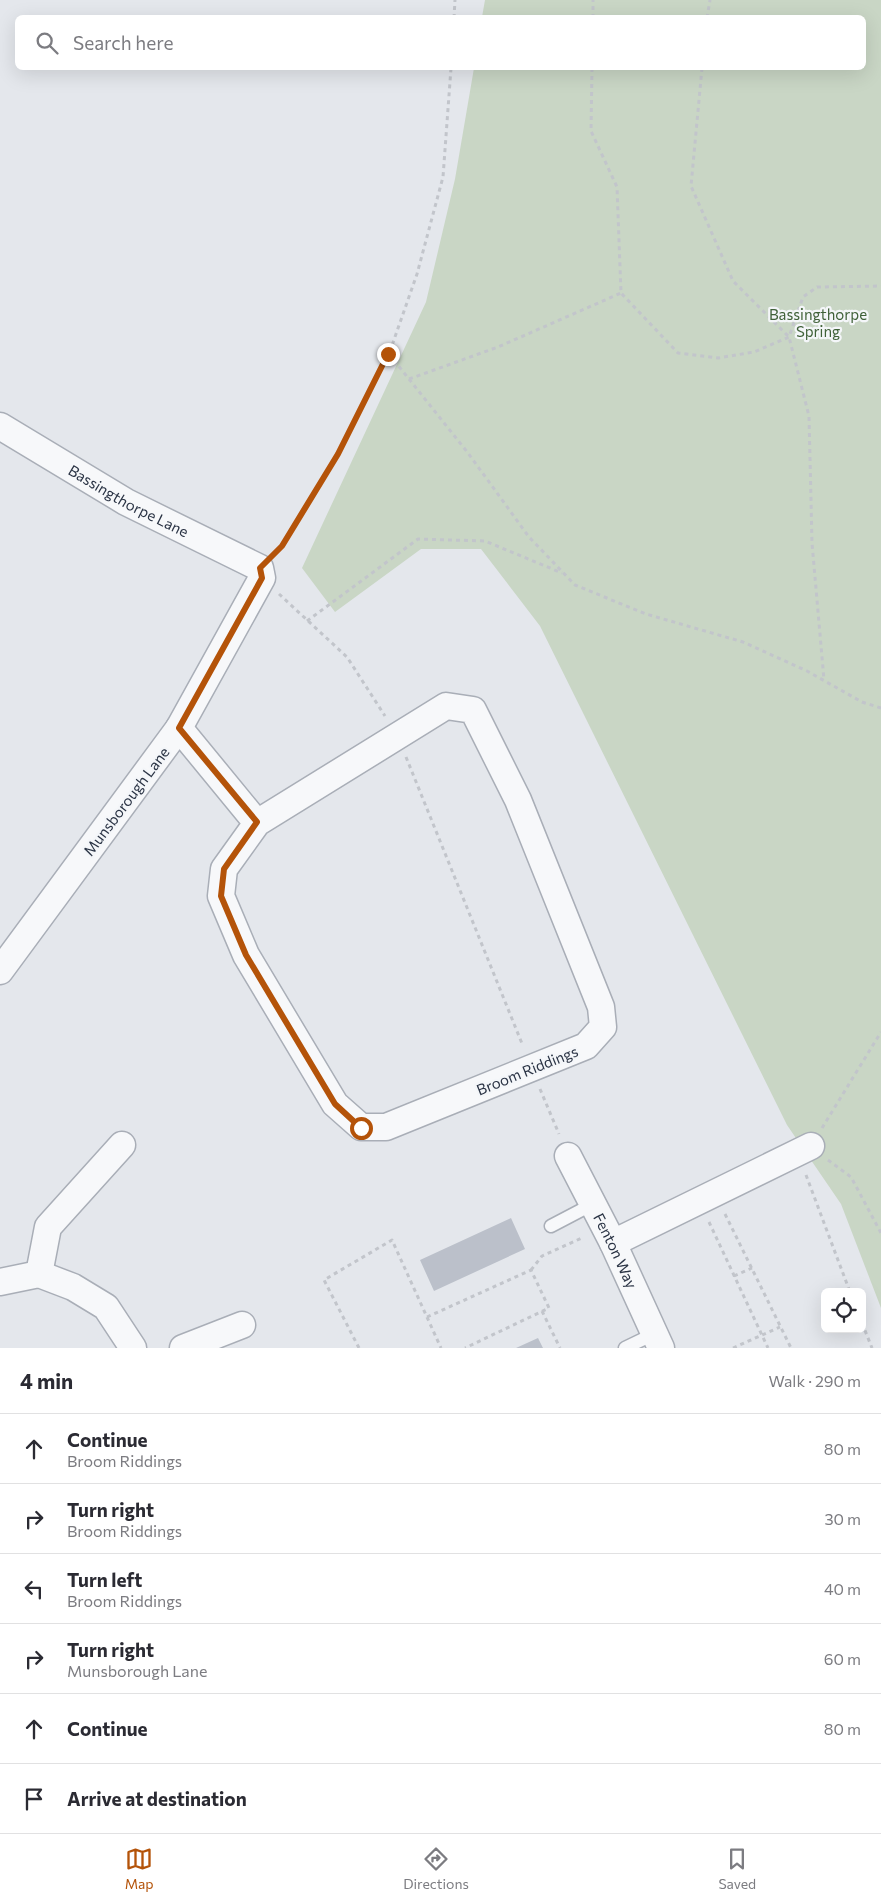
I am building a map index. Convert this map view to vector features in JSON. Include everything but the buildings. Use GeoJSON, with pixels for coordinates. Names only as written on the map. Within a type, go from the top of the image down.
{"type":"FeatureCollection","features":[{"type":"Feature","properties":{"kind":"street","name":"Bassingthorpe Lane"},"geometry":{"type":"LineString","coordinates":[[0,426],[126,502],[261,573]]}},
{"type":"Feature","properties":{"kind":"street","name":"Munsborough Lane"},"geometry":{"type":"LineString","coordinates":[[0,971],[179,728],[261,573]]}},
{"type":"Feature","properties":{"kind":"street","name":"Broom Riddings"},"geometry":{"type":"LineString","coordinates":[[446,706],[473,710],[518,800],[601,1007],[603,1028],[586,1046],[386,1126],[361,1128],[335,1104],[246,955],[221,896],[224,869],[257,822],[397,734],[446,706]]}},
{"type":"Feature","properties":{"kind":"street"},"geometry":{"type":"LineString","coordinates":[[179,728],[257,822]]}},
{"type":"Feature","properties":{"kind":"street"},"geometry":{"type":"LineString","coordinates":[[39,1274],[48,1227],[122,1145]]}},
{"type":"Feature","properties":{"kind":"street"},"geometry":{"type":"LineString","coordinates":[[609,1235],[707,1197],[804,1150]]}},
{"type":"Feature","properties":{"kind":"street","name":"Fenton Way"},"geometry":{"type":"LineString","coordinates":[[568,1156],[609,1235],[658,1341]]}},
{"type":"Feature","properties":{"kind":"street"},"geometry":{"type":"LineString","coordinates":[[0,1282],[39,1274],[73,1287],[106,1308],[133,1348]]}},
{"type":"Feature","properties":{"kind":"street"},"geometry":{"type":"LineString","coordinates":[[183,1348],[242,1324]]}},
{"type":"Feature","properties":{"kind":"lane"},"geometry":{"type":"LineString","coordinates":[[551,1226],[593,1204]]}},
{"type":"Feature","properties":{"kind":"lane"},"geometry":{"type":"LineString","coordinates":[[625,1348],[658,1341]]}},
{"type":"Feature","properties":{"kind":"path"},"geometry":{"type":"LineString","coordinates":[[454,15],[455,0]]}},
{"type":"Feature","properties":{"kind":"path"},"geometry":{"type":"LineString","coordinates":[[593,0],[593,15]]}},
{"type":"Feature","properties":{"kind":"path"},"geometry":{"type":"LineString","coordinates":[[708,15],[710,0]]}},
{"type":"Feature","properties":{"kind":"path"},"geometry":{"type":"LineString","coordinates":[[451,70],[443,177],[417,274],[388,354],[333,462],[282,546],[261,573],[307,622],[346,657],[397,734],[568,1156]]}},
{"type":"Feature","properties":{"kind":"path"},"geometry":{"type":"LineString","coordinates":[[592,70],[591,131],[616,187],[621,293],[678,353],[718,358],[754,352],[789,337],[802,297],[817,287],[881,286]]}},
{"type":"Feature","properties":{"kind":"path"},"geometry":{"type":"LineString","coordinates":[[702,70],[691,186],[733,281],[789,337],[809,416],[812,543],[824,680]]}},
{"type":"Feature","properties":{"kind":"path"},"geometry":{"type":"LineString","coordinates":[[409,379],[498,347],[621,293]]}},
{"type":"Feature","properties":{"kind":"path"},"geometry":{"type":"LineString","coordinates":[[388,354],[468,453],[529,536],[575,586],[646,614],[743,642],[824,680],[862,702],[881,708]]}},
{"type":"Feature","properties":{"kind":"path"},"geometry":{"type":"LineString","coordinates":[[307,622],[418,539],[485,541],[563,573]]}},
{"type":"Feature","properties":{"kind":"path"},"geometry":{"type":"LineString","coordinates":[[804,1150],[881,1032]]}},
{"type":"Feature","properties":{"kind":"path"},"geometry":{"type":"LineString","coordinates":[[804,1150],[851,1177],[881,1233]]}},
{"type":"Feature","properties":{"kind":"path"},"geometry":{"type":"LineString","coordinates":[[804,1150],[849,1288]]}},
{"type":"Feature","properties":{"kind":"path"},"geometry":{"type":"LineString","coordinates":[[707,1197],[752,1268],[791,1348]]}},
{"type":"Feature","properties":{"kind":"path"},"geometry":{"type":"LineString","coordinates":[[707,1197],[734,1276],[768,1348]]}},
{"type":"Feature","properties":{"kind":"path"},"geometry":{"type":"LineString","coordinates":[[427,1318],[531,1270],[542,1256],[609,1235]]}},
{"type":"Feature","properties":{"kind":"path"},"geometry":{"type":"LineString","coordinates":[[359,1348],[324,1280],[392,1240],[441,1348]]}},
{"type":"Feature","properties":{"kind":"path"},"geometry":{"type":"LineString","coordinates":[[734,1276],[752,1268]]}},
{"type":"Feature","properties":{"kind":"path"},"geometry":{"type":"LineString","coordinates":[[465,1348],[549,1308],[531,1270]]}},
{"type":"Feature","properties":{"kind":"path"},"geometry":{"type":"LineString","coordinates":[[542,1311],[560,1348]]}},
{"type":"Feature","properties":{"kind":"path"},"geometry":{"type":"LineString","coordinates":[[732,1348],[780,1327]]}},
{"type":"Feature","properties":{"kind":"path"},"geometry":{"type":"LineString","coordinates":[[866,1333],[872,1348]]}},
{"type":"Feature","properties":{"kind":"green space","name":"Bassingthorpe Spring"},"geometry":{"type":"Polygon","coordinates":[[[485,0],[881,0],[881,1308],[841,1204],[787,1125],[540,626],[481,549],[421,549],[335,612],[302,568],[426,302],[455,179],[474,70],[866,70],[866,15],[482,15],[485,0]]]}},
{"type":"Feature","properties":{"kind":"route"},"geometry":{"type":"LineString","coordinates":[[361,1128],[335,1104],[246,955],[221,896],[224,869],[257,822],[179,728],[262,578],[260,568],[282,546],[338,454],[388,354]]}}]}
